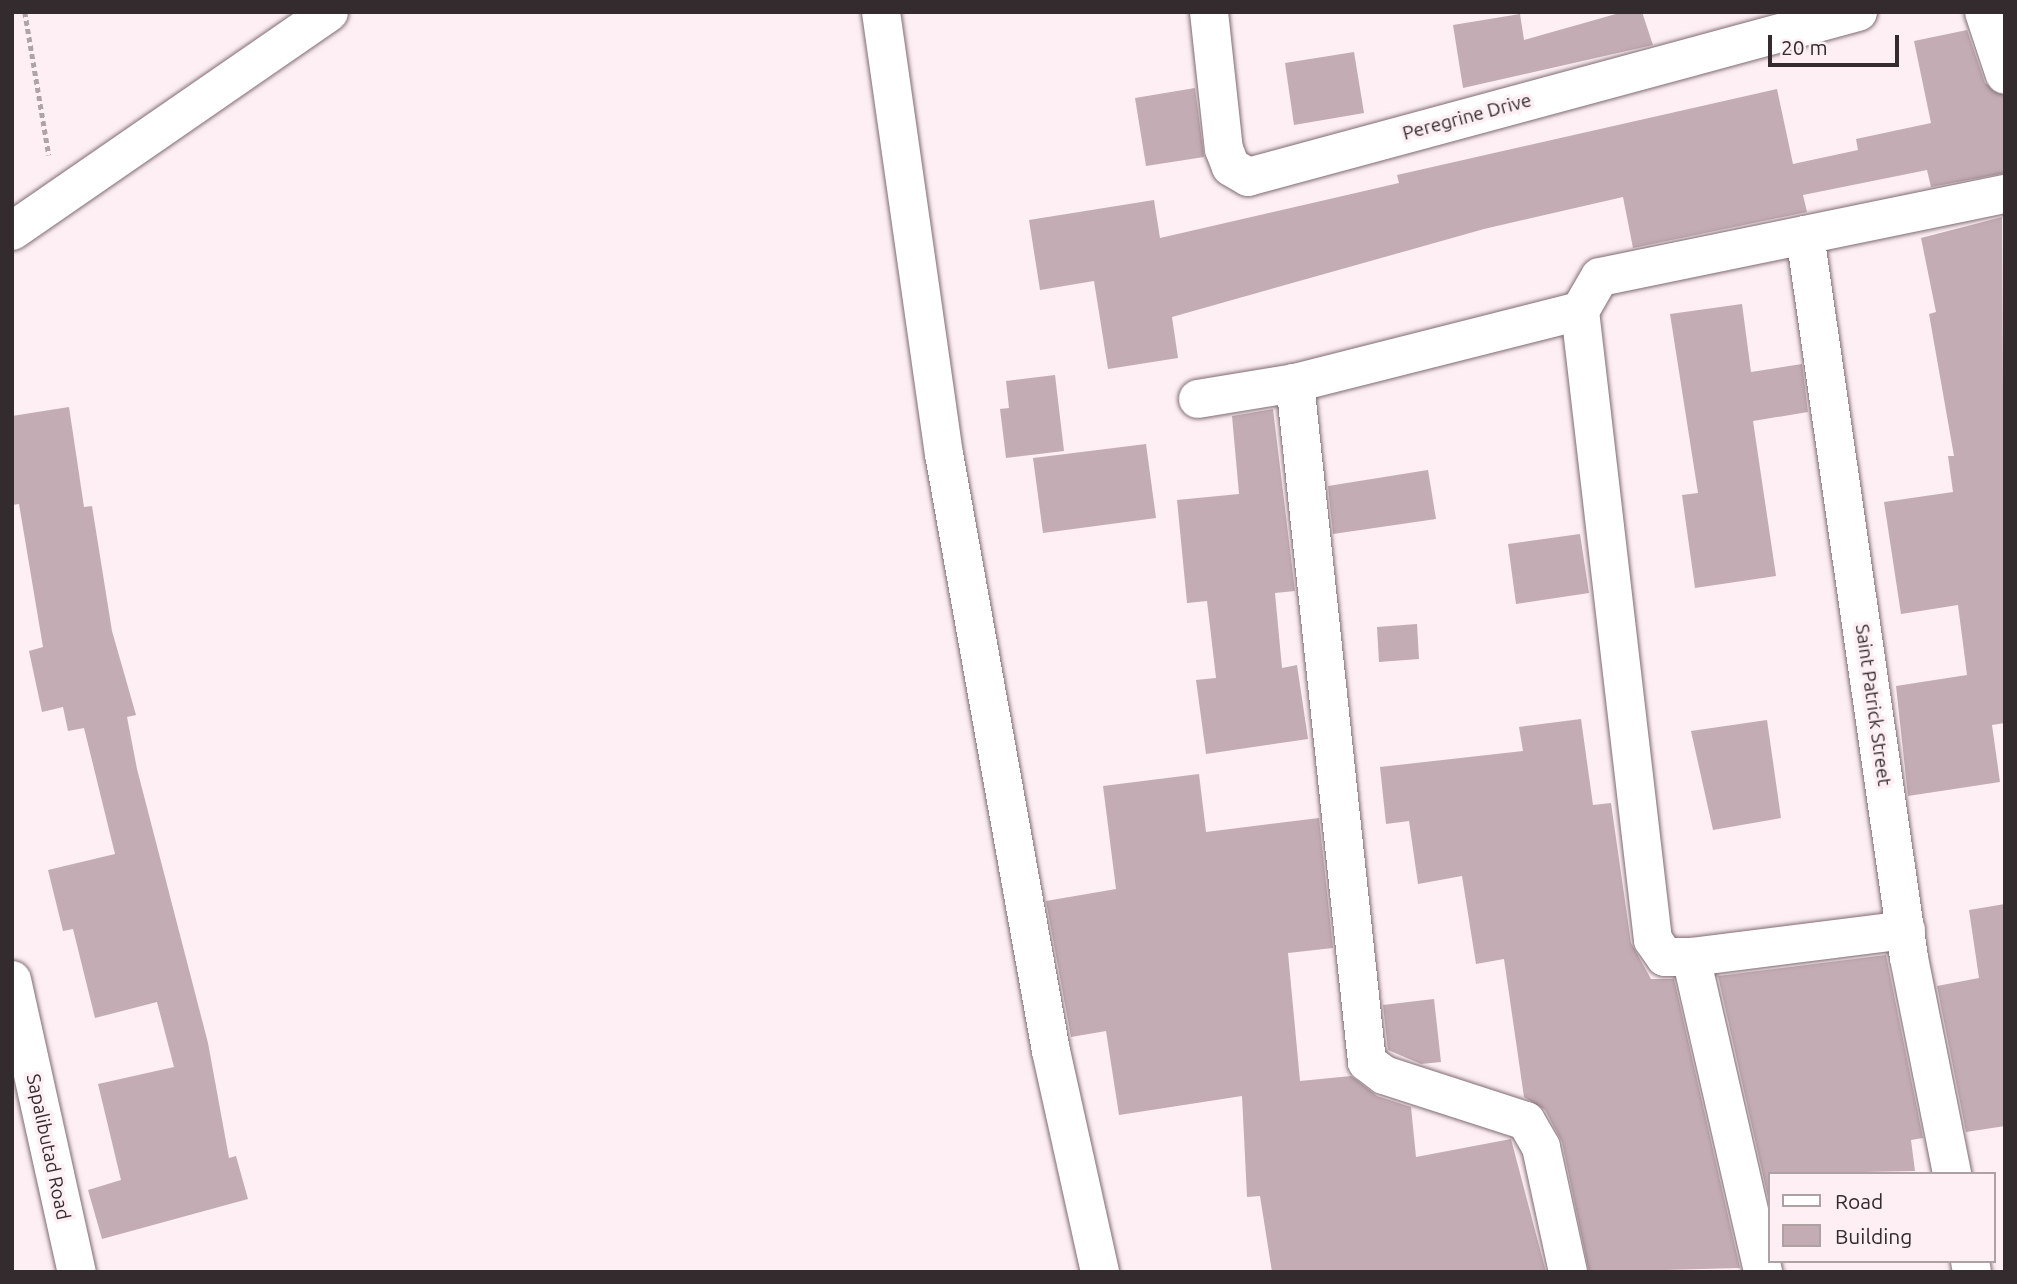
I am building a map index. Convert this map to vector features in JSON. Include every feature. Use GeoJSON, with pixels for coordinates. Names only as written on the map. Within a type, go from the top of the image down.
{"type":"FeatureCollection","features":[{"type":"Feature","properties":{"kind":"street"},"geometry":{"type":"LineString","coordinates":[[12,231],[329,12]]}},
{"type":"Feature","properties":{"kind":"street"},"geometry":{"type":"LineString","coordinates":[[881,12],[944,454],[1051,1051],[1100,1272]]}},
{"type":"Feature","properties":{"kind":"street","name":"Peregrine Drive"},"geometry":{"type":"LineString","coordinates":[[1209,12],[1224,149],[1231,167],[1248,177],[1775,23],[1858,12]]}},
{"type":"Feature","properties":{"kind":"street"},"geometry":{"type":"LineString","coordinates":[[1984,12],[2005,75]]}},
{"type":"Feature","properties":{"kind":"street"},"geometry":{"type":"LineString","coordinates":[[1906,930],[1691,957],[1665,957],[1653,940],[1580,311],[1600,277],[2005,194]]}},
{"type":"Feature","properties":{"kind":"street","name":"Saint Patrick Street"},"geometry":{"type":"LineString","coordinates":[[1805,235],[1906,930],[1952,1172]]}},
{"type":"Feature","properties":{"kind":"street"},"geometry":{"type":"LineString","coordinates":[[1198,399],[1295,383],[1580,311]]}},
{"type":"Feature","properties":{"kind":"street"},"geometry":{"type":"LineString","coordinates":[[1295,383],[1367,1062],[1384,1075],[1526,1121],[1541,1147],[1568,1272]]}},
{"type":"Feature","properties":{"kind":"street"},"geometry":{"type":"LineString","coordinates":[[1691,957],[1763,1272]]}},
{"type":"Feature","properties":{"kind":"street","name":"Sapalibutad Road"},"geometry":{"type":"LineString","coordinates":[[12,980],[16,1019],[77,1272]]}},
{"type":"Feature","properties":{"kind":"path"},"geometry":{"type":"LineString","coordinates":[[25,12],[57,201]]}},
{"type":"Feature","properties":{"kind":"building"},"geometry":{"type":"Polygon","coordinates":[[[1623,12],[1642,12],[1653,45],[1463,88],[1453,25],[1520,14],[1524,40],[1623,12]]]}},
{"type":"Feature","properties":{"kind":"building"},"geometry":{"type":"Polygon","coordinates":[[[1967,30],[1985,83],[2005,96],[2005,173],[1931,187],[1927,170],[1803,195],[1807,212],[1633,248],[1623,197],[1484,229],[1172,317],[1178,358],[1108,369],[1094,281],[1040,290],[1029,220],[1154,200],[1160,238],[1399,183],[1397,175],[1777,89],[1793,164],[1858,150],[1856,139],[1931,123],[1914,41],[1967,30]]]}},
{"type":"Feature","properties":{"kind":"building"},"geometry":{"type":"Polygon","coordinates":[[[1354,52],[1364,113],[1294,125],[1285,63],[1354,52]]]}},
{"type":"Feature","properties":{"kind":"building"},"geometry":{"type":"Polygon","coordinates":[[[1195,88],[1204,157],[1146,166],[1135,98],[1195,88]]]}},
{"type":"Feature","properties":{"kind":"building"},"geometry":{"type":"Polygon","coordinates":[[[2002,217],[2005,723],[1992,725],[2000,782],[1908,796],[1896,686],[1967,675],[1958,605],[1901,614],[1884,502],[1953,492],[1948,456],[1954,456],[1929,314],[1936,312],[1921,238],[2002,217]]]}},
{"type":"Feature","properties":{"kind":"building"},"geometry":{"type":"Polygon","coordinates":[[[1742,304],[1751,372],[1802,364],[1808,412],[1753,421],[1776,576],[1695,588],[1682,495],[1698,493],[1670,314],[1742,304]]]}},
{"type":"Feature","properties":{"kind":"building"},"geometry":{"type":"Polygon","coordinates":[[[1055,375],[1064,451],[1006,458],[1000,409],[1009,408],[1006,381],[1055,375]]]}},
{"type":"Feature","properties":{"kind":"building"},"geometry":{"type":"Polygon","coordinates":[[[69,407],[84,507],[92,506],[112,631],[136,715],[127,717],[137,769],[208,1043],[229,1158],[236,1156],[248,1199],[102,1239],[88,1190],[121,1180],[98,1084],[174,1067],[157,1002],[95,1018],[73,929],[63,931],[48,870],[115,854],[84,728],[68,731],[63,707],[42,712],[29,651],[43,647],[19,504],[12,505],[12,416],[69,407]]]}},
{"type":"Feature","properties":{"kind":"building"},"geometry":{"type":"Polygon","coordinates":[[[1273,409],[1295,591],[1275,593],[1282,668],[1297,665],[1308,739],[1206,754],[1196,680],[1216,678],[1207,601],[1187,603],[1177,500],[1239,494],[1232,416],[1273,409]]]}},
{"type":"Feature","properties":{"kind":"building"},"geometry":{"type":"Polygon","coordinates":[[[1146,444],[1156,518],[1043,533],[1033,458],[1146,444]]]}},
{"type":"Feature","properties":{"kind":"building"},"geometry":{"type":"Polygon","coordinates":[[[1428,470],[1436,519],[1333,534],[1328,486],[1428,470]]]}},
{"type":"Feature","properties":{"kind":"building"},"geometry":{"type":"Polygon","coordinates":[[[1580,534],[1589,593],[1516,604],[1508,544],[1580,534]]]}},
{"type":"Feature","properties":{"kind":"building"},"geometry":{"type":"Polygon","coordinates":[[[1417,624],[1419,659],[1379,662],[1377,627],[1417,624]]]}},
{"type":"Feature","properties":{"kind":"building"},"geometry":{"type":"Polygon","coordinates":[[[1581,719],[1593,805],[1611,803],[1631,943],[1651,979],[1674,979],[1740,1268],[1589,1272],[1562,1142],[1545,1110],[1524,1097],[1504,959],[1476,964],[1462,876],[1418,884],[1409,821],[1386,824],[1380,767],[1523,751],[1519,727],[1581,719]]]}},
{"type":"Feature","properties":{"kind":"building"},"geometry":{"type":"Polygon","coordinates":[[[1767,720],[1781,818],[1713,830],[1691,731],[1767,720]]]}},
{"type":"Feature","properties":{"kind":"building"},"geometry":{"type":"Polygon","coordinates":[[[1199,774],[1206,832],[1319,818],[1333,948],[1288,953],[1300,1081],[1351,1076],[1377,1096],[1411,1107],[1416,1157],[1511,1139],[1546,1272],[1272,1272],[1260,1196],[1247,1197],[1242,1096],[1119,1115],[1106,1031],[1071,1037],[1046,901],[1116,889],[1103,786],[1199,774]]]}},
{"type":"Feature","properties":{"kind":"building"},"geometry":{"type":"Polygon","coordinates":[[[2005,904],[2005,1126],[1966,1132],[1937,986],[1979,978],[1969,910],[2005,904]]]}},
{"type":"Feature","properties":{"kind":"building"},"geometry":{"type":"Polygon","coordinates":[[[1886,955],[1923,1138],[1911,1140],[1915,1171],[1769,1172],[1769,1202],[1718,976],[1886,955]]]}},
{"type":"Feature","properties":{"kind":"building"},"geometry":{"type":"Polygon","coordinates":[[[1434,999],[1441,1062],[1421,1064],[1388,1050],[1383,1005],[1434,999]]]}}]}
